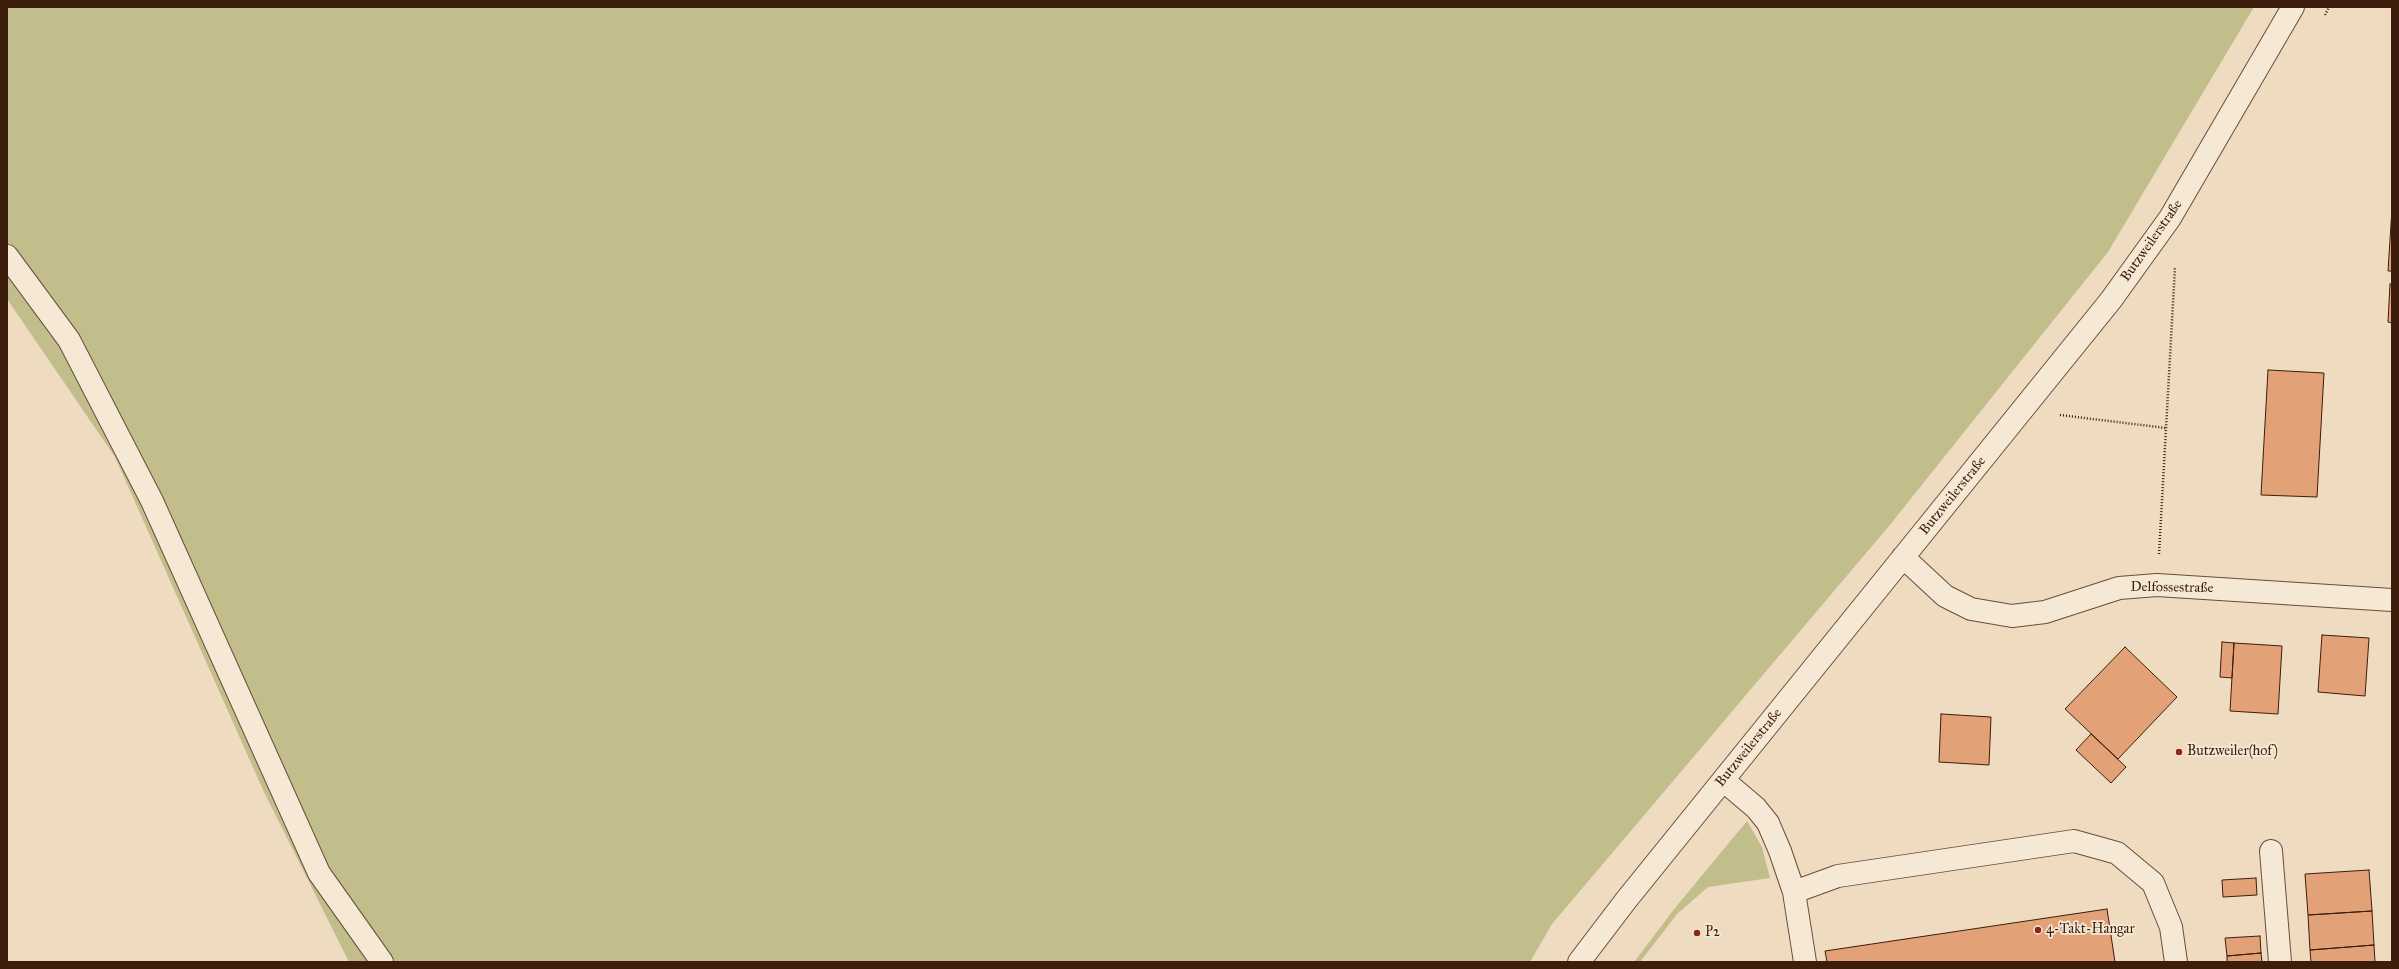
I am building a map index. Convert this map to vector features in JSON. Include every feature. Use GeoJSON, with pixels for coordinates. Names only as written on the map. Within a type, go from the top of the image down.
{"type":"FeatureCollection","features":[{"type":"Feature","properties":{"kind":"street","name":"Butzweilerstraße"},"geometry":{"type":"LineString","coordinates":[[1579,962],[1723,780],[2111,300],[2170,218],[2293,7]]}},
{"type":"Feature","properties":{"kind":"street"},"geometry":{"type":"LineString","coordinates":[[7,256],[69,340],[152,501],[319,873],[382,962]]}},
{"type":"Feature","properties":{"kind":"street","name":"Delfossestraße"},"geometry":{"type":"LineString","coordinates":[[1903,557],[1945,596],[1971,609],[2012,616],[2045,612],[2119,588],[2157,585],[2392,600]]}},
{"type":"Feature","properties":{"kind":"street"},"geometry":{"type":"LineString","coordinates":[[1723,780],[1756,808],[1768,823],[1780,851],[1794,892],[1805,962]]}},
{"type":"Feature","properties":{"kind":"street"},"geometry":{"type":"LineString","coordinates":[[1794,892],[1838,876],[2074,841],[2117,853],[2153,883],[2171,927],[2176,962]]}},
{"type":"Feature","properties":{"kind":"street"},"geometry":{"type":"LineString","coordinates":[[2271,851],[2280,962]]}},
{"type":"Feature","properties":{"kind":"path"},"geometry":{"type":"LineString","coordinates":[[2157,585],[2175,266]]}},
{"type":"Feature","properties":{"kind":"path"},"geometry":{"type":"LineString","coordinates":[[2059,415],[2166,428]]}},
{"type":"Feature","properties":{"kind":"shaded area"},"geometry":{"type":"Polygon","coordinates":[[[7,7],[2254,7],[2108,252],[1889,526],[1552,924],[1530,962],[349,962],[264,792],[115,457],[7,299],[7,7]]]}},
{"type":"Feature","properties":{"kind":"shaded area"},"geometry":{"type":"Polygon","coordinates":[[[1747,821],[1762,847],[1770,878],[1708,887],[1677,914],[1640,962],[1634,962],[1675,908],[1747,821]]]}},
{"type":"Feature","properties":{"kind":"building"},"geometry":{"type":"Polygon","coordinates":[[[2392,209],[2392,271],[2388,271],[2392,209]]]}},
{"type":"Feature","properties":{"kind":"building"},"geometry":{"type":"Polygon","coordinates":[[[2390,284],[2392,285],[2392,323],[2388,322],[2390,284]]]}},
{"type":"Feature","properties":{"kind":"building"},"geometry":{"type":"Polygon","coordinates":[[[2268,370],[2324,373],[2317,497],[2261,495],[2268,370]]]}},
{"type":"Feature","properties":{"kind":"building"},"geometry":{"type":"Polygon","coordinates":[[[2322,635],[2369,638],[2365,696],[2318,692],[2322,635]]]}},
{"type":"Feature","properties":{"kind":"building"},"geometry":{"type":"Polygon","coordinates":[[[2222,642],[2234,643],[2232,678],[2220,677],[2222,642]]]}},
{"type":"Feature","properties":{"kind":"building"},"geometry":{"type":"Polygon","coordinates":[[[2234,643],[2282,646],[2278,714],[2230,711],[2234,643]]]}},
{"type":"Feature","properties":{"kind":"building"},"geometry":{"type":"Polygon","coordinates":[[[2125,647],[2177,697],[2118,759],[2065,709],[2125,647]]]}},
{"type":"Feature","properties":{"kind":"building"},"geometry":{"type":"Polygon","coordinates":[[[1941,714],[1991,717],[1989,765],[1939,762],[1941,714]]]}},
{"type":"Feature","properties":{"kind":"building"},"geometry":{"type":"Polygon","coordinates":[[[2091,734],[2126,767],[2111,783],[2076,750],[2091,734]]]}},
{"type":"Feature","properties":{"kind":"building"},"geometry":{"type":"Polygon","coordinates":[[[2369,870],[2372,911],[2308,915],[2305,874],[2369,870]]]}},
{"type":"Feature","properties":{"kind":"building"},"geometry":{"type":"Polygon","coordinates":[[[2256,878],[2257,895],[2223,897],[2222,880],[2256,878]]]}},
{"type":"Feature","properties":{"kind":"building","name":"4-Takt-Hangar"},"geometry":{"type":"Polygon","coordinates":[[[2107,909],[2115,962],[1827,962],[1825,951],[2107,909]]]}},
{"type":"Feature","properties":{"kind":"building"},"geometry":{"type":"Polygon","coordinates":[[[2372,911],[2374,945],[2310,950],[2308,915],[2372,911]]]}},
{"type":"Feature","properties":{"kind":"building"},"geometry":{"type":"Polygon","coordinates":[[[2260,936],[2261,953],[2227,956],[2225,938],[2260,936]]]}},
{"type":"Feature","properties":{"kind":"building"},"geometry":{"type":"Polygon","coordinates":[[[2374,945],[2375,962],[2311,962],[2310,950],[2374,945]]]}},
{"type":"Feature","properties":{"kind":"building"},"geometry":{"type":"Polygon","coordinates":[[[2261,953],[2262,962],[2227,962],[2227,956],[2261,953]]]}},
{"type":"Feature","properties":{"kind":"place","name":"Butzweiler(hof)"},"geometry":{"type":"Point","coordinates":[2179,752]}},
{"type":"Feature","properties":{"kind":"place","name":"4-Takt-Hangar"},"geometry":{"type":"Point","coordinates":[2038,930]}},
{"type":"Feature","properties":{"kind":"place","name":"P2"},"geometry":{"type":"Point","coordinates":[1697,933]}}]}
